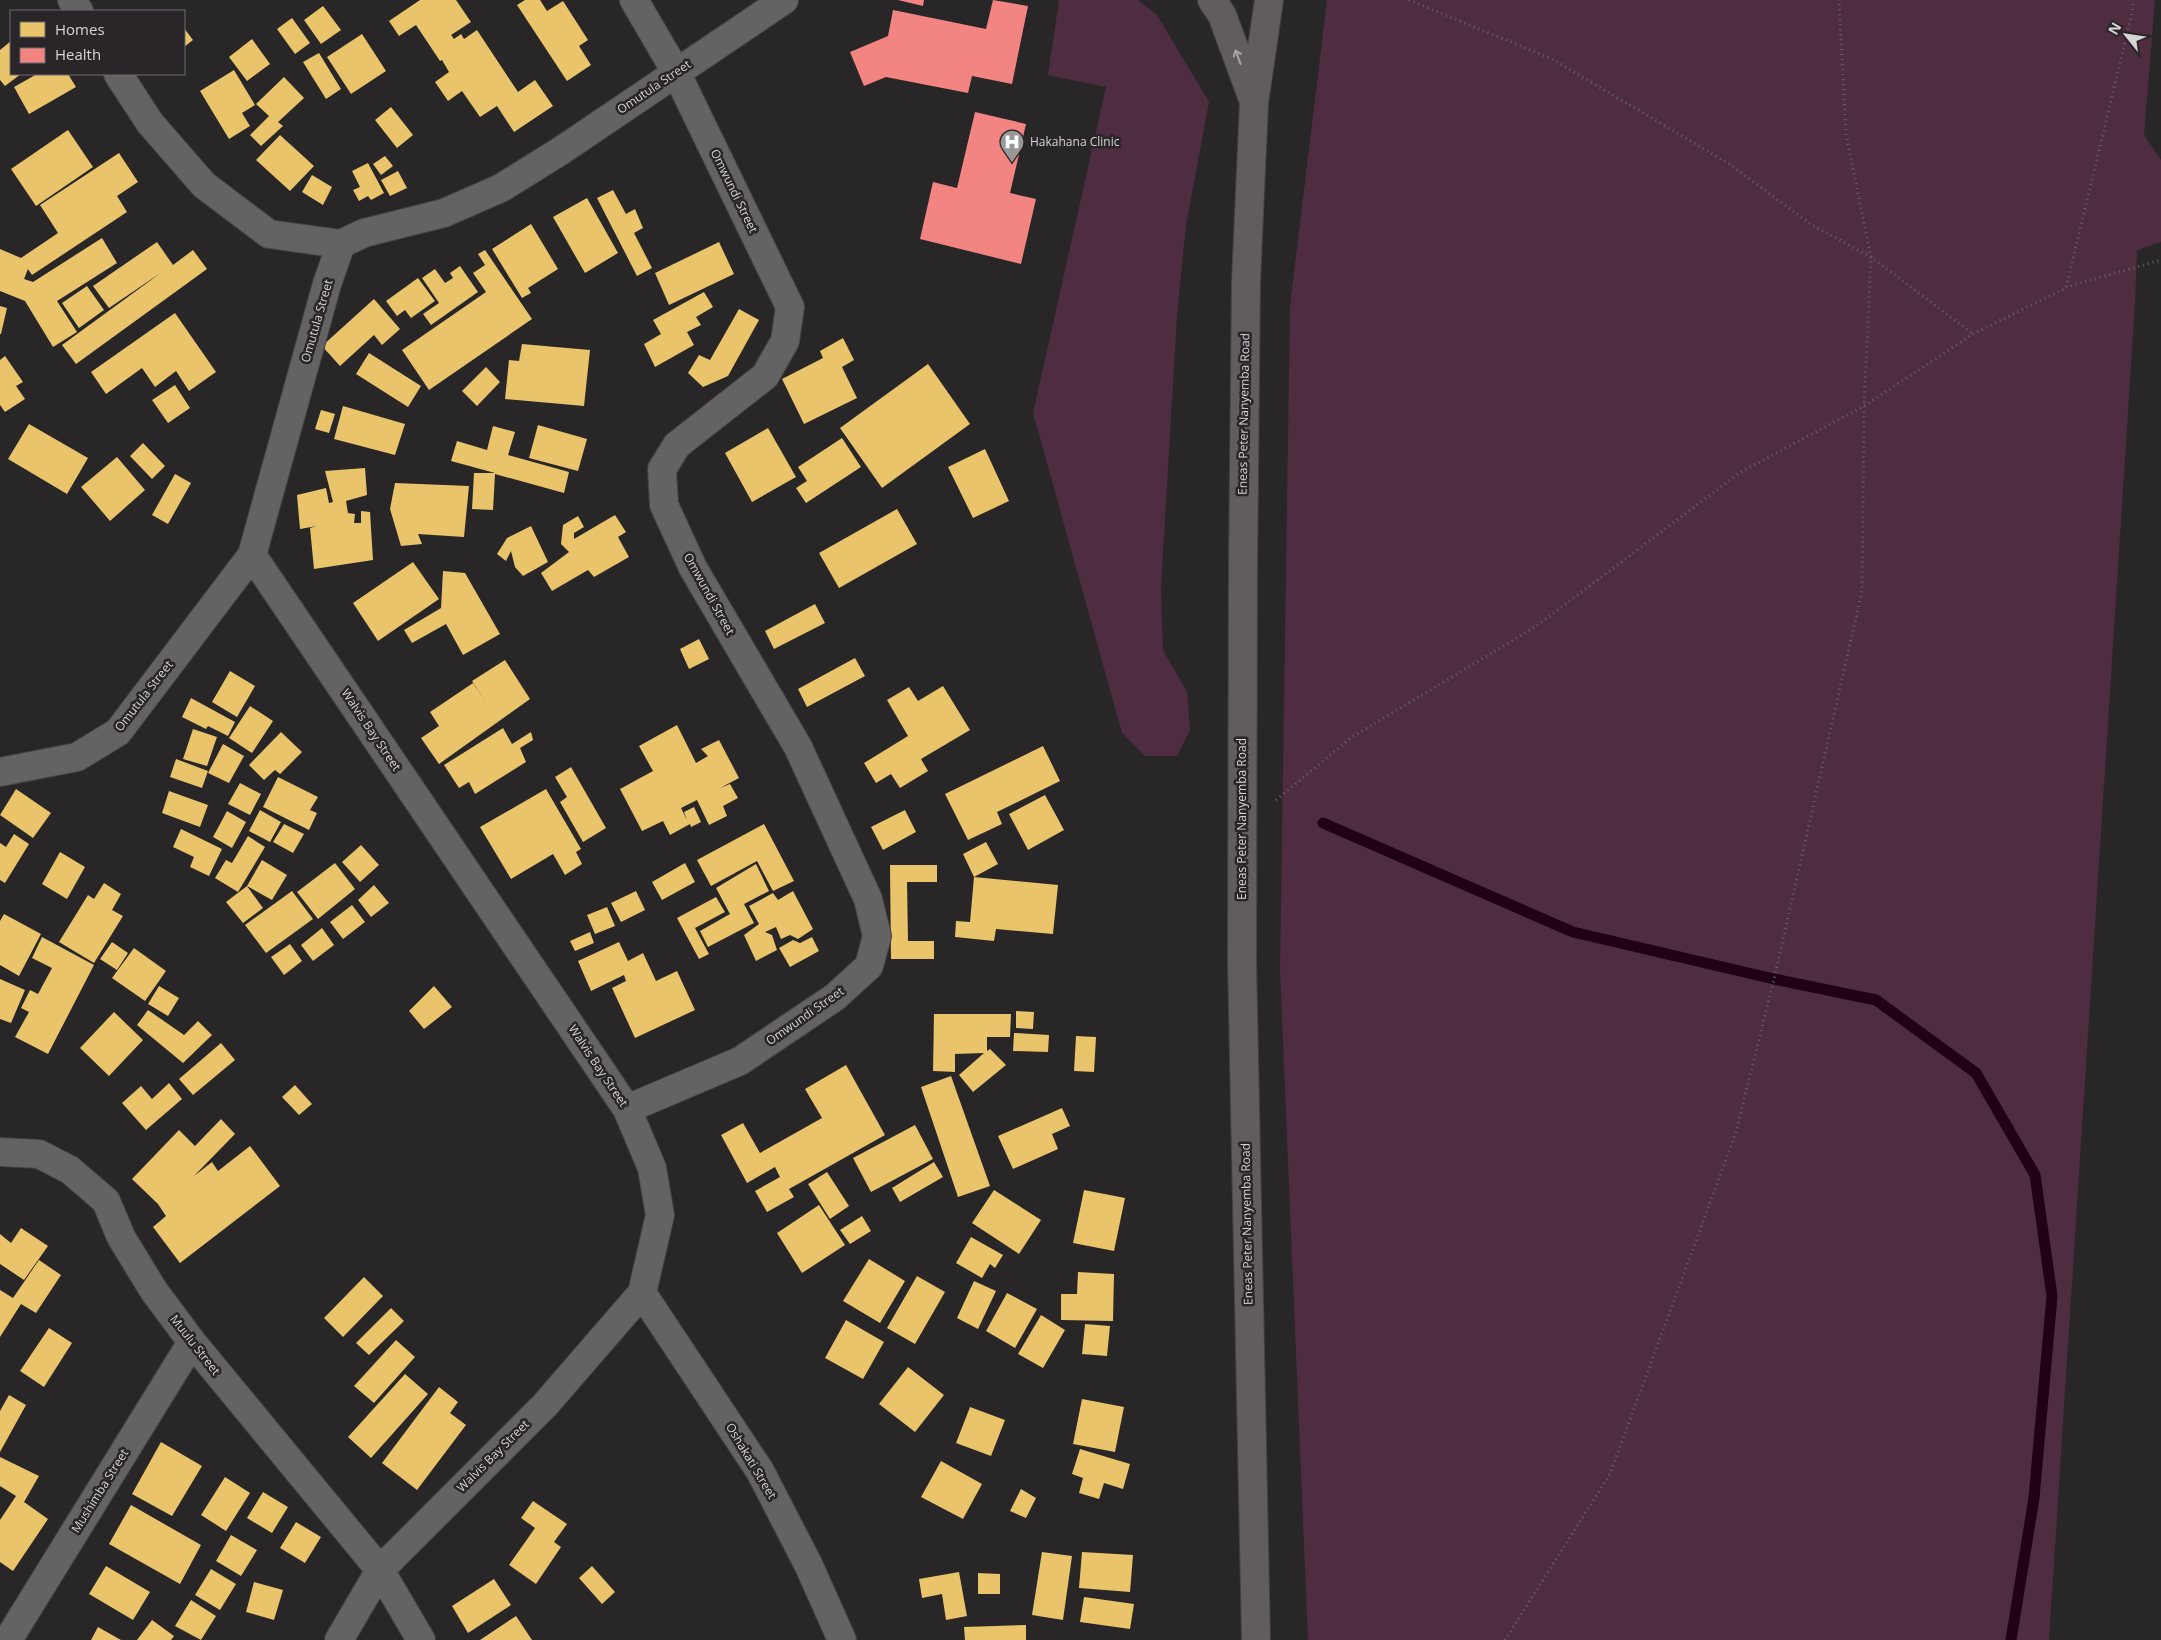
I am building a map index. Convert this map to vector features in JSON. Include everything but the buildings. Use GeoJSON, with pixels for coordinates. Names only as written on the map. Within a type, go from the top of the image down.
{"type":"FeatureCollection","features":[{"type":"Feature","properties":{"kind":"main road"},"geometry":{"type":"LineString","coordinates":[[1212,0],[1222,15],[1254,103]]}},
{"type":"Feature","properties":{"kind":"main road","name":"Eneas Peter Nanyemba Road"},"geometry":{"type":"LineString","coordinates":[[1256,1640],[1242,971],[1246,281],[1254,103],[1269,0]]}},
{"type":"Feature","properties":{"kind":"street","name":"Omwundi Street"},"geometry":{"type":"LineString","coordinates":[[627,1109],[740,1061],[835,997],[869,966],[877,936],[868,899],[798,747],[693,568],[664,505],[662,469],[677,445],[765,376],[785,341],[790,306],[676,72],[634,0]]}},
{"type":"Feature","properties":{"kind":"street","name":"Omutula Street"},"geometry":{"type":"LineString","coordinates":[[0,772],[78,757],[118,732],[252,555],[326,284],[341,244],[364,233],[444,214],[500,188],[562,150],[784,0]]}},
{"type":"Feature","properties":{"kind":"street"},"geometry":{"type":"LineString","coordinates":[[119,75],[150,124],[204,185],[269,234],[341,244]]}},
{"type":"Feature","properties":{"kind":"street","name":"Walvis Bay Street"},"geometry":{"type":"LineString","coordinates":[[252,555],[627,1109],[652,1168],[660,1215],[642,1293],[545,1405],[380,1570],[339,1640]]}},
{"type":"Feature","properties":{"kind":"street","name":"Muulu Street"},"geometry":{"type":"LineString","coordinates":[[0,1152],[39,1154],[70,1170],[106,1201],[121,1237],[154,1291],[192,1342],[380,1570],[421,1640]]}},
{"type":"Feature","properties":{"kind":"street","name":"Oshakati Street"},"geometry":{"type":"LineString","coordinates":[[642,1293],[760,1471],[809,1566],[842,1640]]}},
{"type":"Feature","properties":{"kind":"street","name":"Mushimba Street"},"geometry":{"type":"LineString","coordinates":[[8,1640],[192,1342]]}},
{"type":"Feature","properties":{"kind":"path"},"geometry":{"type":"LineString","coordinates":[[1409,0],[1552,59],[1731,165],[1812,225],[1871,257],[1973,334]]}},
{"type":"Feature","properties":{"kind":"path"},"geometry":{"type":"LineString","coordinates":[[1505,1640],[1610,1474],[1736,1132],[1774,979],[1862,591],[1864,406],[1871,257],[1846,134],[1839,0]]}},
{"type":"Feature","properties":{"kind":"path"},"geometry":{"type":"LineString","coordinates":[[2066,288],[2132,13],[2133,0]]}},
{"type":"Feature","properties":{"kind":"path"},"geometry":{"type":"LineString","coordinates":[[1242,828],[1352,737],[1535,627],[1741,472],[1864,406],[1973,334],[2066,288],[2161,260]]}},
{"type":"Feature","properties":{"kind":"shaded area"},"geometry":{"type":"Polygon","coordinates":[[[1059,0],[1138,0],[1157,15],[1209,102],[1186,225],[1177,316],[1161,587],[1163,650],[1187,692],[1190,730],[1177,756],[1145,756],[1122,733],[1033,413],[1106,87],[1048,75],[1059,0]]]}},
{"type":"Feature","properties":{"kind":"shaded area"},"geometry":{"type":"Polygon","coordinates":[[[1327,0],[2155,0],[2144,135],[2161,160],[2161,242],[2137,250],[2049,1640],[1308,1640],[1280,970],[1290,306],[1327,0]]]}},
{"type":"Feature","properties":{"kind":"waterway"},"geometry":{"type":"LineString","coordinates":[[1323,823],[1573,932],[1774,979],[1876,1000],[1976,1073],[2035,1175],[2052,1296],[2034,1498],[2011,1640]]}},
{"type":"Feature","properties":{"kind":"place","name":"Hakahana Clinic"},"geometry":{"type":"Point","coordinates":[1012,163]}}]}
